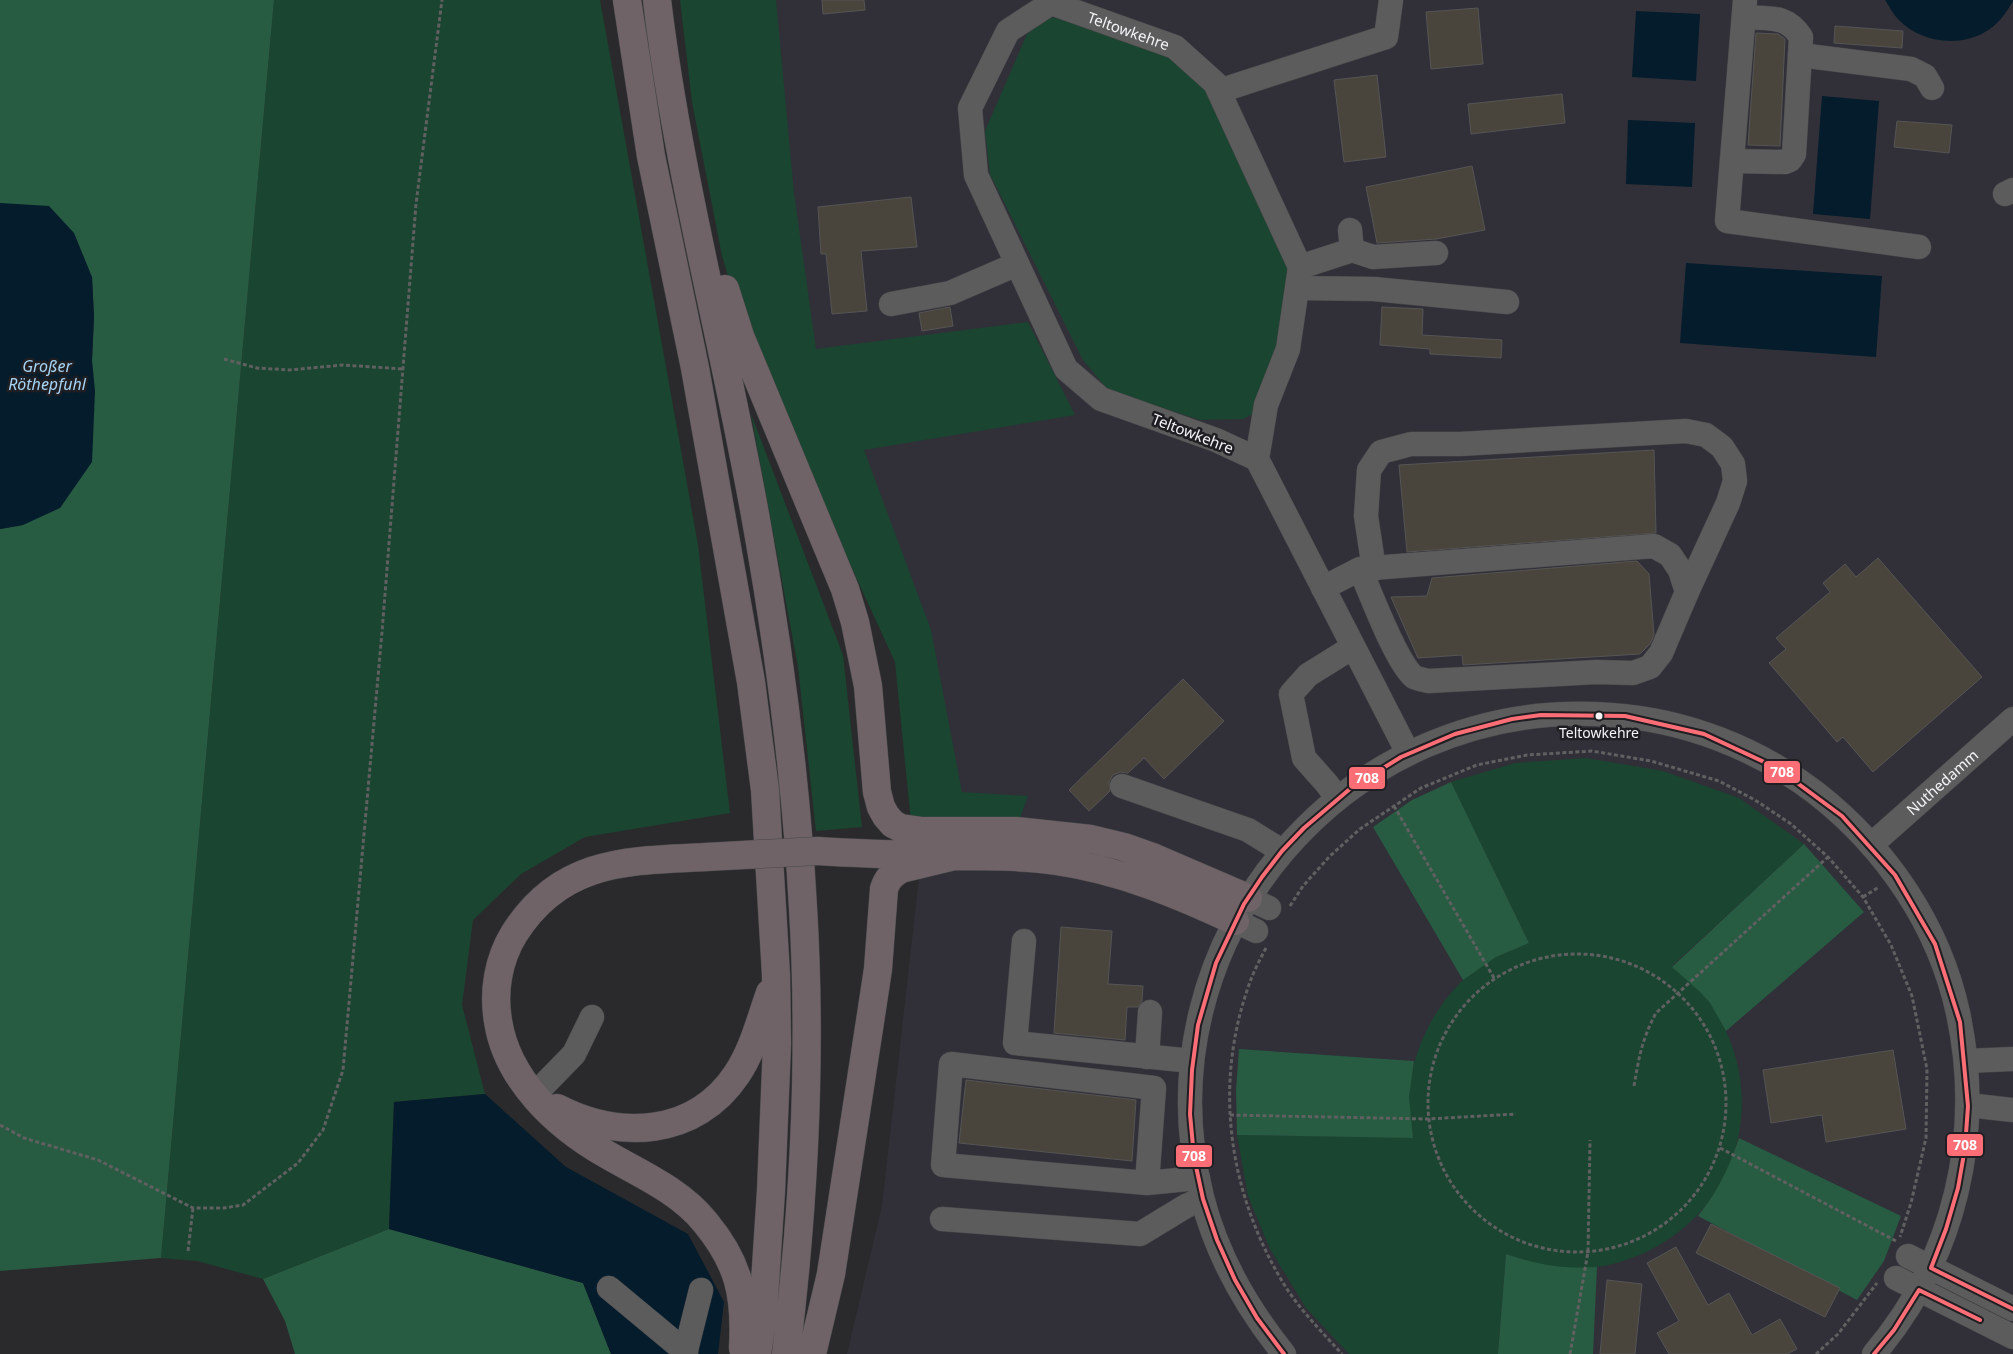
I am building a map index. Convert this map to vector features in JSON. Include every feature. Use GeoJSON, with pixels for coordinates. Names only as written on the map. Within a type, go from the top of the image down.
{"type":"FeatureCollection","features":[{"type":"Feature","properties":{"kind":"highway"},"geometry":{"type":"LineString","coordinates":[[627,0],[651,156],[695,368],[750,682],[764,790],[776,975],[777,1044],[771,1191],[763,1313],[758,1354]]}},
{"type":"Feature","properties":{"kind":"highway"},"geometry":{"type":"LineString","coordinates":[[657,0],[669,88],[756,518],[787,723],[797,815],[806,1007],[805,1104],[801,1197],[786,1354]]}},
{"type":"Feature","properties":{"kind":"highway"},"geometry":{"type":"LineString","coordinates":[[669,88],[740,336],[832,555],[852,614],[868,686],[875,774],[880,806],[886,816],[892,824],[901,828],[954,844],[1092,867],[1260,918]]}},
{"type":"Feature","properties":{"kind":"highway"},"geometry":{"type":"LineString","coordinates":[[742,1354],[744,1312],[736,1270],[721,1243],[703,1220],[682,1200],[658,1182],[581,1139],[560,1122],[534,1095],[512,1064],[502,1039],[496,1013],[498,975],[510,940],[532,909],[546,895],[564,883],[601,867],[640,860],[954,844]]}},
{"type":"Feature","properties":{"kind":"highway"},"geometry":{"type":"LineString","coordinates":[[812,1354],[831,1274],[867,1044],[878,969],[884,889],[887,880],[893,873],[954,844]]}},
{"type":"Feature","properties":{"kind":"highway"},"geometry":{"type":"LineString","coordinates":[[534,1095],[570,1115],[588,1122],[614,1128],[638,1129],[664,1126],[686,1117],[708,1105],[725,1089],[736,1075],[754,1040],[776,975]]}},
{"type":"Feature","properties":{"kind":"street"},"geometry":{"type":"LineString","coordinates":[[1219,91],[1386,37],[1391,0]]}},
{"type":"Feature","properties":{"kind":"street","name":"Teltowkehre"},"geometry":{"type":"LineString","coordinates":[[1257,459],[1216,440],[1101,399],[1066,369],[976,175],[970,108],[1008,31],[1051,3],[1175,47],[1215,83],[1299,278]]}},
{"type":"Feature","properties":{"kind":"street"},"geometry":{"type":"LineString","coordinates":[[1732,161],[1784,162],[1790,160],[1794,154],[1801,37],[1794,27],[1785,21],[1744,9],[1727,221],[1920,247]]}},
{"type":"Feature","properties":{"kind":"street"},"geometry":{"type":"LineString","coordinates":[[1800,56],[1911,69],[1925,76],[1932,88]]}},
{"type":"Feature","properties":{"kind":"street"},"geometry":{"type":"LineString","coordinates":[[1408,753],[1257,459],[1266,405],[1288,349],[1299,278],[1351,240],[1374,257],[1436,253]]}},
{"type":"Feature","properties":{"kind":"street"},"geometry":{"type":"LineString","coordinates":[[892,304],[950,293],[1017,264]]}},
{"type":"Feature","properties":{"kind":"street"},"geometry":{"type":"LineString","coordinates":[[1299,278],[1374,289],[1507,302]]}},
{"type":"Feature","properties":{"kind":"street"},"geometry":{"type":"LineString","coordinates":[[1686,432],[1706,435],[1722,447],[1733,464],[1735,481],[1728,503],[1661,653],[1650,667],[1633,673],[1597,672],[1429,681],[1416,678],[1405,666],[1393,644],[1367,569],[1366,516],[1369,470],[1382,452],[1411,444],[1460,444],[1686,432]]}},
{"type":"Feature","properties":{"kind":"street"},"geometry":{"type":"LineString","coordinates":[[1323,588],[1367,569],[1654,546],[1670,555],[1680,570],[1687,592]]}},
{"type":"Feature","properties":{"kind":"street"},"geometry":{"type":"LineString","coordinates":[[1337,798],[1304,758],[1291,694],[1308,675],[1353,647]]}},
{"type":"Feature","properties":{"kind":"street"},"geometry":{"type":"LineString","coordinates":[[1284,1354],[1265,1330],[1239,1290],[1216,1241],[1200,1188],[1191,1121],[1192,1061],[1199,1018],[1209,983],[1260,918],[1282,852],[1306,825],[1337,798],[1370,774],[1408,753],[1461,732],[1489,724],[1531,716],[1598,714],[1652,720],[1712,736],[1761,758],[1792,776],[1824,800],[1871,844],[1905,889],[1937,948],[1955,999],[1966,1061],[1968,1104],[1965,1152],[1952,1213],[1931,1268],[1894,1330],[1874,1354]]}},
{"type":"Feature","properties":{"kind":"street","name":"Nuthedamm"},"geometry":{"type":"LineString","coordinates":[[1871,844],[2013,719]]}},
{"type":"Feature","properties":{"kind":"street"},"geometry":{"type":"LineString","coordinates":[[1122,786],[1248,830],[1282,852]]}},
{"type":"Feature","properties":{"kind":"street"},"geometry":{"type":"LineString","coordinates":[[1024,941],[1015,1043],[1192,1061]]}},
{"type":"Feature","properties":{"kind":"street"},"geometry":{"type":"LineString","coordinates":[[1147,1057],[1150,1012]]}},
{"type":"Feature","properties":{"kind":"street"},"geometry":{"type":"LineString","coordinates":[[534,1095],[574,1054],[592,1017]]}},
{"type":"Feature","properties":{"kind":"street"},"geometry":{"type":"LineString","coordinates":[[1966,1061],[2013,1059]]}},
{"type":"Feature","properties":{"kind":"street"},"geometry":{"type":"LineString","coordinates":[[1148,1183],[1154,1088],[950,1064],[943,1165],[1200,1188]]}},
{"type":"Feature","properties":{"kind":"street"},"geometry":{"type":"LineString","coordinates":[[1968,1104],[2013,1110]]}},
{"type":"Feature","properties":{"kind":"street"},"geometry":{"type":"LineString","coordinates":[[942,1219],[1140,1234],[1186,1206],[1200,1188]]}},
{"type":"Feature","properties":{"kind":"street"},"geometry":{"type":"LineString","coordinates":[[1908,1256],[2013,1309]]}},
{"type":"Feature","properties":{"kind":"street"},"geometry":{"type":"LineString","coordinates":[[1887,1280],[1919,1290],[2013,1337]]}},
{"type":"Feature","properties":{"kind":"street"},"geometry":{"type":"LineString","coordinates":[[608,1288],[685,1353],[701,1290]]}},
{"type":"Feature","properties":{"kind":"path"},"geometry":{"type":"LineString","coordinates":[[0,1125],[24,1138],[98,1160],[193,1208],[224,1208],[243,1205],[298,1163],[323,1130],[342,1070],[382,632],[416,204],[442,0]]}},
{"type":"Feature","properties":{"kind":"path"},"geometry":{"type":"LineString","coordinates":[[224,359],[257,368],[288,370],[344,365],[403,369]]}},
{"type":"Feature","properties":{"kind":"path"},"geometry":{"type":"LineString","coordinates":[[1342,1354],[1313,1323],[1282,1282],[1257,1234],[1241,1188],[1233,1153],[1230,1115],[1229,1082],[1235,1033],[1250,982],[1260,918],[1303,886],[1330,856],[1360,829],[1421,788],[1477,765],[1526,755],[1592,751],[1651,760],[1719,781],[1755,800],[1791,824],[1828,857],[1864,898],[1890,945],[1912,996],[1927,1069],[1926,1138],[1911,1203],[1899,1242],[1720,1148]]}},
{"type":"Feature","properties":{"kind":"path"},"geometry":{"type":"LineString","coordinates":[[1394,806],[1494,978]]}},
{"type":"Feature","properties":{"kind":"path"},"geometry":{"type":"LineString","coordinates":[[1634,1086],[1640,1049],[1645,1033],[1656,1013],[1828,857]]}},
{"type":"Feature","properties":{"kind":"path"},"geometry":{"type":"LineString","coordinates":[[1589,953],[1622,960],[1652,973],[1679,993],[1701,1018],[1717,1048],[1726,1081],[1727,1115],[1720,1148],[1705,1180],[1683,1208],[1655,1230],[1623,1245],[1588,1252],[1550,1250],[1514,1239],[1482,1219],[1456,1192],[1438,1160],[1428,1119],[1427,1090],[1434,1057],[1448,1026],[1468,999],[1494,978],[1523,962],[1556,954],[1589,953]]}},
{"type":"Feature","properties":{"kind":"path"},"geometry":{"type":"LineString","coordinates":[[1230,1115],[1428,1119],[1516,1114]]}},
{"type":"Feature","properties":{"kind":"path"},"geometry":{"type":"LineString","coordinates":[[1570,1354],[1588,1252],[1590,1140]]}},
{"type":"Feature","properties":{"kind":"path"},"geometry":{"type":"LineString","coordinates":[[188,1251],[193,1208]]}},
{"type":"Feature","properties":{"kind":"path"},"geometry":{"type":"LineString","coordinates":[[1816,1354],[1838,1334],[1887,1280]]}},
{"type":"Feature","properties":{"kind":"shaded area"},"geometry":{"type":"Polygon","coordinates":[[[707,0],[2013,0],[2013,1354],[847,1354],[882,1206],[923,843],[908,666],[707,0]]]}},
{"type":"Feature","properties":{"kind":"green space"},"geometry":{"type":"Polygon","coordinates":[[[0,0],[274,0],[161,1258],[0,1271],[0,529],[23,525],[92,360],[94,317],[92,277],[17,206],[0,203],[0,0]]]}},
{"type":"Feature","properties":{"kind":"green space"},"geometry":{"type":"Polygon","coordinates":[[[274,0],[600,0],[698,545],[730,813],[585,837],[521,874],[473,920],[462,1005],[485,1094],[394,1102],[389,1229],[263,1279],[197,1261],[161,1258],[274,0]]]}},
{"type":"Feature","properties":{"kind":"green space"},"geometry":{"type":"Polygon","coordinates":[[[680,0],[776,0],[794,193],[816,349],[1028,322],[1075,415],[864,450],[931,630],[962,792],[1028,796],[1020,818],[911,822],[895,662],[771,392],[743,324],[722,256],[692,102],[680,0]]]}},
{"type":"Feature","properties":{"kind":"green space"},"geometry":{"type":"Polygon","coordinates":[[[1049,17],[1070,21],[1175,60],[1201,81],[1288,267],[1285,308],[1267,385],[1255,413],[1243,419],[1200,420],[1108,390],[1083,360],[990,174],[985,131],[1027,34],[1049,17]]]}},
{"type":"Feature","properties":{"kind":"green space"},"geometry":{"type":"Polygon","coordinates":[[[751,414],[843,655],[862,827],[816,831],[798,667],[751,414]]]}},
{"type":"Feature","properties":{"kind":"green space"},"geometry":{"type":"Polygon","coordinates":[[[1586,758],[1663,771],[1739,798],[1804,844],[1672,966],[1697,988],[1710,1003],[1728,1036],[1739,1071],[1742,1106],[1738,1140],[1726,1172],[1708,1202],[1683,1228],[1652,1249],[1632,1258],[1601,1267],[1568,1269],[1545,1266],[1506,1254],[1498,1354],[1349,1354],[1306,1308],[1270,1249],[1248,1196],[1237,1135],[1413,1137],[1409,1100],[1412,1074],[1417,1053],[1435,1014],[1462,981],[1479,967],[1501,954],[1529,943],[1451,782],[1515,763],[1586,758]]]}},
{"type":"Feature","properties":{"kind":"green space"},"geometry":{"type":"Polygon","coordinates":[[[1451,782],[1529,943],[1496,957],[1463,980],[1373,827],[1412,800],[1451,782]]]}},
{"type":"Feature","properties":{"kind":"green space"},"geometry":{"type":"Polygon","coordinates":[[[1804,844],[1864,912],[1726,1031],[1710,1003],[1672,967],[1804,844]]]}},
{"type":"Feature","properties":{"kind":"green space"},"geometry":{"type":"Polygon","coordinates":[[[1239,1049],[1414,1061],[1409,1097],[1413,1138],[1237,1135],[1236,1090],[1239,1049]]]}},
{"type":"Feature","properties":{"kind":"green space"},"geometry":{"type":"Polygon","coordinates":[[[1739,1138],[1901,1216],[1884,1261],[1857,1300],[1698,1216],[1722,1179],[1739,1138]]]}},
{"type":"Feature","properties":{"kind":"green space"},"geometry":{"type":"Polygon","coordinates":[[[389,1229],[583,1283],[611,1354],[295,1354],[285,1321],[263,1279],[389,1229]]]}},
{"type":"Feature","properties":{"kind":"green space"},"geometry":{"type":"Polygon","coordinates":[[[1506,1254],[1551,1265],[1597,1267],[1593,1354],[1498,1354],[1506,1254]]]}},
{"type":"Feature","properties":{"kind":"water"},"geometry":{"type":"Polygon","coordinates":[[[1885,0],[2013,1],[2008,10],[1990,29],[1974,37],[1951,41],[1928,37],[1907,27],[1896,17],[1885,0]]]}},
{"type":"Feature","properties":{"kind":"water"},"geometry":{"type":"Polygon","coordinates":[[[1636,11],[1700,14],[1696,81],[1632,77],[1636,11]]]}},
{"type":"Feature","properties":{"kind":"water"},"geometry":{"type":"Polygon","coordinates":[[[1822,96],[1879,101],[1870,219],[1813,214],[1822,96]]]}},
{"type":"Feature","properties":{"kind":"water"},"geometry":{"type":"Polygon","coordinates":[[[1628,120],[1695,123],[1692,187],[1626,184],[1628,120]]]}},
{"type":"Feature","properties":{"kind":"water","name":"Großer Röthepfuhl"},"geometry":{"type":"Polygon","coordinates":[[[0,203],[49,206],[74,233],[92,277],[94,317],[92,360],[95,391],[92,462],[60,508],[23,525],[0,529],[0,203]]]}},
{"type":"Feature","properties":{"kind":"water"},"geometry":{"type":"Polygon","coordinates":[[[1686,263],[1882,276],[1876,357],[1680,343],[1686,263]]]}},
{"type":"Feature","properties":{"kind":"water"},"geometry":{"type":"Polygon","coordinates":[[[485,1094],[566,1167],[688,1234],[724,1302],[718,1354],[611,1354],[583,1283],[389,1229],[394,1102],[485,1094]]]}},
{"type":"Feature","properties":{"kind":"building"},"geometry":{"type":"Polygon","coordinates":[[[822,0],[864,0],[865,10],[823,14],[822,0]]]}},
{"type":"Feature","properties":{"kind":"building"},"geometry":{"type":"Polygon","coordinates":[[[1478,8],[1483,64],[1431,69],[1426,12],[1478,8]]]}},
{"type":"Feature","properties":{"kind":"building"},"geometry":{"type":"Polygon","coordinates":[[[1835,26],[1903,31],[1902,48],[1834,43],[1835,26]]]}},
{"type":"Feature","properties":{"kind":"building"},"geometry":{"type":"Polygon","coordinates":[[[1756,33],[1778,34],[1785,39],[1780,146],[1748,145],[1756,33]]]}},
{"type":"Feature","properties":{"kind":"building"},"geometry":{"type":"Polygon","coordinates":[[[1377,75],[1386,157],[1344,162],[1334,80],[1377,75]]]}},
{"type":"Feature","properties":{"kind":"building"},"geometry":{"type":"Polygon","coordinates":[[[1562,94],[1565,123],[1471,134],[1468,104],[1562,94]]]}},
{"type":"Feature","properties":{"kind":"building"},"geometry":{"type":"Polygon","coordinates":[[[1897,121],[1952,125],[1949,153],[1894,147],[1897,121]]]}},
{"type":"Feature","properties":{"kind":"building"},"geometry":{"type":"Polygon","coordinates":[[[1472,166],[1485,230],[1436,239],[1377,243],[1366,187],[1472,166]]]}},
{"type":"Feature","properties":{"kind":"building"},"geometry":{"type":"Polygon","coordinates":[[[911,197],[917,247],[861,251],[867,311],[832,314],[826,254],[821,254],[818,207],[911,197]]]}},
{"type":"Feature","properties":{"kind":"building"},"geometry":{"type":"Polygon","coordinates":[[[950,307],[953,326],[922,331],[919,313],[950,307]]]}},
{"type":"Feature","properties":{"kind":"building"},"geometry":{"type":"Polygon","coordinates":[[[1382,307],[1423,309],[1422,335],[1502,340],[1501,358],[1430,354],[1430,349],[1380,345],[1382,307]]]}},
{"type":"Feature","properties":{"kind":"building"},"geometry":{"type":"Polygon","coordinates":[[[1654,450],[1656,533],[1407,552],[1399,465],[1654,450]]]}},
{"type":"Feature","properties":{"kind":"building"},"geometry":{"type":"Polygon","coordinates":[[[1878,558],[1982,677],[1873,772],[1843,737],[1837,742],[1769,663],[1786,649],[1776,638],[1830,592],[1823,583],[1845,564],[1856,577],[1878,558]]]}},
{"type":"Feature","properties":{"kind":"building"},"geometry":{"type":"Polygon","coordinates":[[[1637,561],[1649,574],[1654,635],[1650,644],[1640,654],[1463,665],[1462,655],[1418,658],[1391,597],[1427,596],[1432,578],[1637,561]]]}},
{"type":"Feature","properties":{"kind":"building"},"geometry":{"type":"Polygon","coordinates":[[[1183,679],[1224,721],[1164,779],[1144,758],[1128,773],[1120,772],[1113,775],[1109,782],[1110,791],[1089,811],[1069,790],[1183,679]]]}},
{"type":"Feature","properties":{"kind":"building"},"geometry":{"type":"Polygon","coordinates":[[[1061,927],[1112,931],[1108,984],[1143,986],[1142,1001],[1138,1007],[1127,1007],[1125,1040],[1054,1033],[1061,927]]]}},
{"type":"Feature","properties":{"kind":"building"},"geometry":{"type":"Polygon","coordinates":[[[1893,1050],[1906,1129],[1826,1142],[1822,1115],[1771,1123],[1763,1070],[1893,1050]]]}},
{"type":"Feature","properties":{"kind":"building"},"geometry":{"type":"Polygon","coordinates":[[[966,1080],[1136,1100],[1132,1161],[959,1143],[966,1080]]]}},
{"type":"Feature","properties":{"kind":"building"},"geometry":{"type":"Polygon","coordinates":[[[1711,1224],[1840,1288],[1825,1317],[1696,1253],[1711,1224]]]}},
{"type":"Feature","properties":{"kind":"building"},"geometry":{"type":"Polygon","coordinates":[[[1676,1247],[1708,1305],[1729,1293],[1752,1335],[1780,1319],[1797,1349],[1787,1354],[1669,1354],[1657,1333],[1679,1321],[1647,1263],[1676,1247]]]}},
{"type":"Feature","properties":{"kind":"building"},"geometry":{"type":"Polygon","coordinates":[[[1607,1280],[1642,1284],[1635,1354],[1600,1354],[1607,1280]]]}},
{"type":"Feature","properties":{"kind":"transit line","name":"708"},"geometry":{"type":"LineString","coordinates":[[1284,1354],[1257,1318],[1235,1280],[1217,1240],[1203,1199],[1194,1157],[1190,1114],[1192,1070],[1198,1025],[1216,963],[1244,904],[1282,851],[1304,828],[1351,788],[1401,757],[1455,734],[1512,719],[1541,715],[1625,716],[1704,734],[1777,768],[1842,816],[1895,875],[1935,944],[1960,1022],[1968,1106],[1965,1148],[1958,1188],[1946,1229],[1931,1268],[2013,1309]]}},
{"type":"Feature","properties":{"kind":"transit line","name":"708"},"geometry":{"type":"LineString","coordinates":[[1874,1354],[1894,1330],[1919,1290],[1980,1320]]}},
{"type":"Feature","properties":{"kind":"place","name":"Teltowkehre"},"geometry":{"type":"Point","coordinates":[1599,716]}}]}
